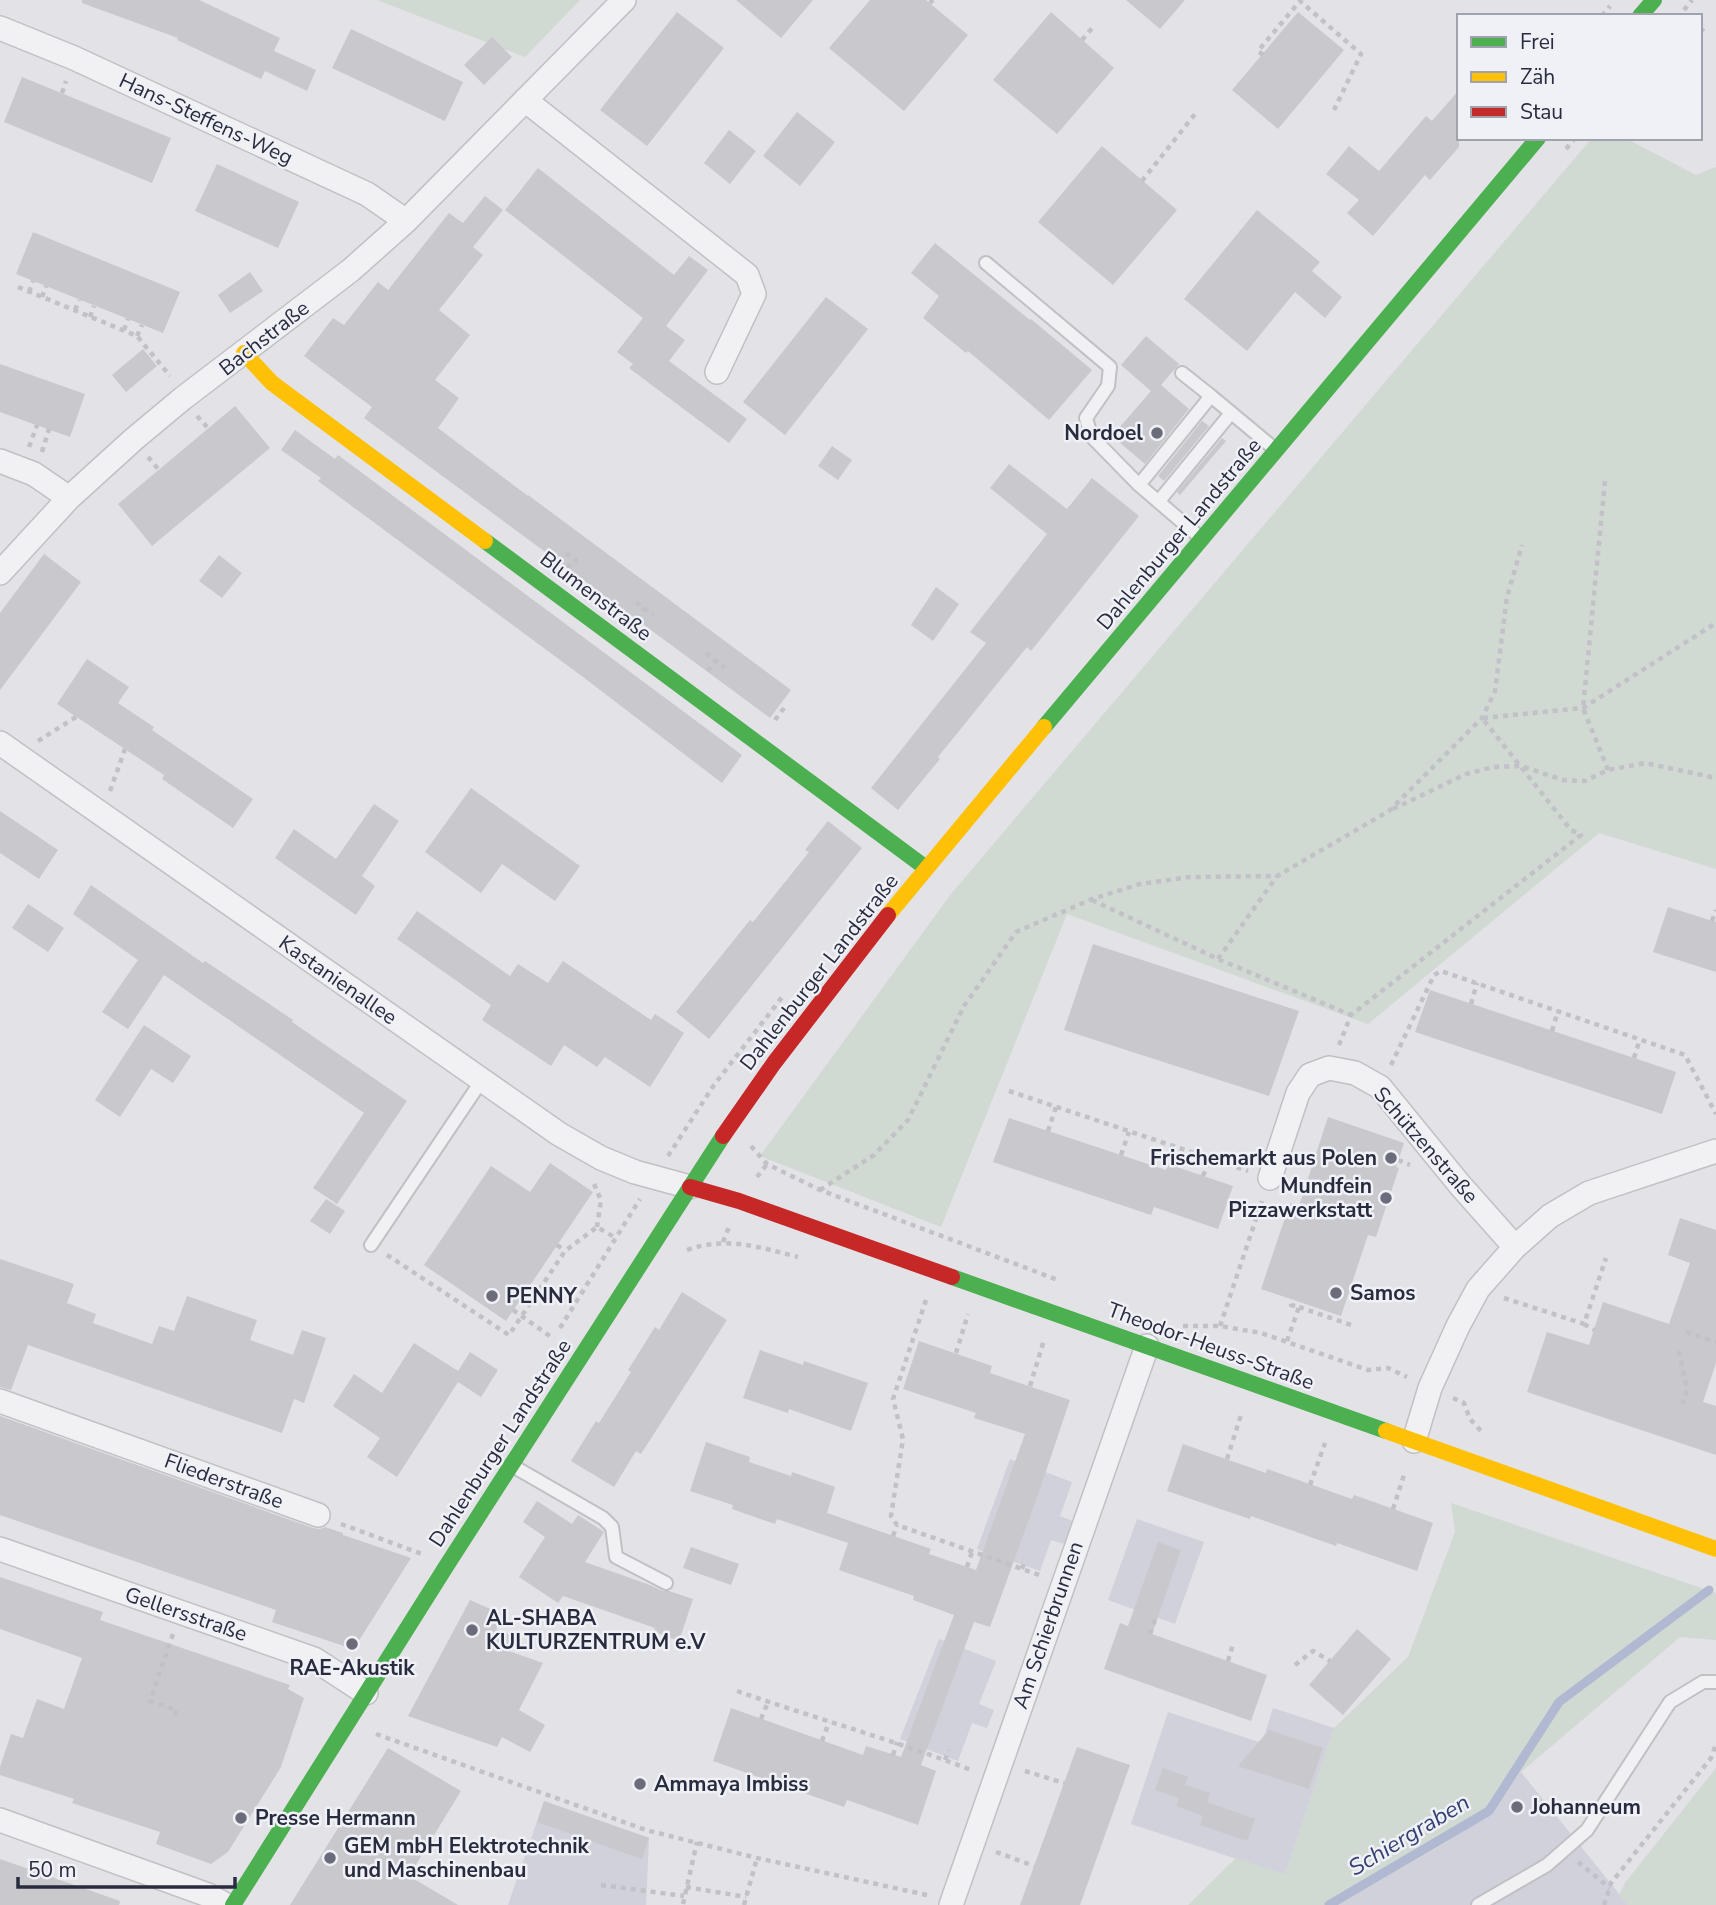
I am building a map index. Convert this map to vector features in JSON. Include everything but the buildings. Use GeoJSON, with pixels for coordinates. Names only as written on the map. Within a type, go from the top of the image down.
{"type":"FeatureCollection","features":[{"type":"Feature","properties":{"kind":"main road"},"geometry":{"type":"LineString","coordinates":[[1642,14],[1654,0]]}},
{"type":"Feature","properties":{"kind":"main road","name":"Dahlenburger Landstraße"},"geometry":{"type":"LineString","coordinates":[[233,1905],[511,1465],[774,1063],[926,868],[1536,140]]}},
{"type":"Feature","properties":{"kind":"main road","name":"Blumenstraße"},"geometry":{"type":"LineString","coordinates":[[244,353],[272,383],[926,868]]}},
{"type":"Feature","properties":{"kind":"main road","name":"Theodor-Heuss-Straße"},"geometry":{"type":"LineString","coordinates":[[691,1187],[739,1201],[1716,1549]]}},
{"type":"Feature","properties":{"kind":"street","name":"Bachstraße"},"geometry":{"type":"LineString","coordinates":[[0,573],[69,498],[134,439],[191,404],[244,353],[351,270],[406,221],[624,0]]}},
{"type":"Feature","properties":{"kind":"street","name":"Hans-Steffens-Weg"},"geometry":{"type":"LineString","coordinates":[[0,28],[74,58],[355,188],[406,221]]}},
{"type":"Feature","properties":{"kind":"street"},"geometry":{"type":"LineString","coordinates":[[525,100],[747,275],[754,294],[717,372]]}},
{"type":"Feature","properties":{"kind":"street"},"geometry":{"type":"LineString","coordinates":[[0,461],[34,474],[69,498]]}},
{"type":"Feature","properties":{"kind":"street","name":"Kastanienallee"},"geometry":{"type":"LineString","coordinates":[[8,749],[559,1134],[601,1158],[635,1172],[691,1187]]}},
{"type":"Feature","properties":{"kind":"street"},"geometry":{"type":"LineString","coordinates":[[1270,1178],[1298,1093],[1310,1075],[1329,1068]]}},
{"type":"Feature","properties":{"kind":"street","name":"Schützenstraße"},"geometry":{"type":"LineString","coordinates":[[1329,1068],[1354,1073],[1380,1087],[1515,1247]]}},
{"type":"Feature","properties":{"kind":"street"},"geometry":{"type":"LineString","coordinates":[[1414,1441],[1430,1388],[1458,1326],[1478,1289],[1515,1247],[1550,1216],[1589,1193],[1716,1151]]}},
{"type":"Feature","properties":{"kind":"street","name":"Am Schierbrunnen"},"geometry":{"type":"LineString","coordinates":[[951,1904],[1147,1346]]}},
{"type":"Feature","properties":{"kind":"street","name":"Fliederstraße"},"geometry":{"type":"LineString","coordinates":[[0,1401],[318,1515]]}},
{"type":"Feature","properties":{"kind":"street","name":"Gellersstraße"},"geometry":{"type":"LineString","coordinates":[[0,1549],[314,1659],[366,1693]]}},
{"type":"Feature","properties":{"kind":"street"},"geometry":{"type":"LineString","coordinates":[[0,1820],[208,1895],[226,1905]]}},
{"type":"Feature","properties":{"kind":"lane"},"geometry":{"type":"LineString","coordinates":[[986,263],[1110,367],[1108,386],[1086,418],[1091,436],[1139,485],[1202,539]]}},
{"type":"Feature","properties":{"kind":"lane"},"geometry":{"type":"LineString","coordinates":[[1182,373],[1277,450]]}},
{"type":"Feature","properties":{"kind":"lane"},"geometry":{"type":"LineString","coordinates":[[1139,485],[1211,396]]}},
{"type":"Feature","properties":{"kind":"lane"},"geometry":{"type":"LineString","coordinates":[[1160,502],[1231,413]]}},
{"type":"Feature","properties":{"kind":"lane"},"geometry":{"type":"LineString","coordinates":[[371,1245],[482,1080]]}},
{"type":"Feature","properties":{"kind":"lane"},"geometry":{"type":"LineString","coordinates":[[511,1465],[603,1518],[612,1527],[616,1557],[666,1583]]}},
{"type":"Feature","properties":{"kind":"lane"},"geometry":{"type":"LineString","coordinates":[[1478,1905],[1547,1865],[1587,1830],[1670,1702],[1703,1682],[1716,1682]]}},
{"type":"Feature","properties":{"kind":"path"},"geometry":{"type":"LineString","coordinates":[[1263,55],[1258,51],[1300,1],[1361,54],[1334,110]]}},
{"type":"Feature","properties":{"kind":"path"},"geometry":{"type":"LineString","coordinates":[[1682,11],[1685,14]]}},
{"type":"Feature","properties":{"kind":"path"},"geometry":{"type":"LineString","coordinates":[[1082,40],[1093,27]]}},
{"type":"Feature","properties":{"kind":"path"},"geometry":{"type":"LineString","coordinates":[[1702,30],[1706,33]]}},
{"type":"Feature","properties":{"kind":"path"},"geometry":{"type":"LineString","coordinates":[[1142,181],[1195,114]]}},
{"type":"Feature","properties":{"kind":"path"},"geometry":{"type":"LineString","coordinates":[[29,292],[33,281]]}},
{"type":"Feature","properties":{"kind":"path"},"geometry":{"type":"LineString","coordinates":[[42,297],[46,286]]}},
{"type":"Feature","properties":{"kind":"path"},"geometry":{"type":"LineString","coordinates":[[18,287],[137,336],[208,428]]}},
{"type":"Feature","properties":{"kind":"path"},"geometry":{"type":"LineString","coordinates":[[75,310],[79,300]]}},
{"type":"Feature","properties":{"kind":"path"},"geometry":{"type":"LineString","coordinates":[[90,317],[94,306]]}},
{"type":"Feature","properties":{"kind":"path"},"geometry":{"type":"LineString","coordinates":[[124,330],[128,319]]}},
{"type":"Feature","properties":{"kind":"path"},"geometry":{"type":"LineString","coordinates":[[137,336],[142,325]]}},
{"type":"Feature","properties":{"kind":"path"},"geometry":{"type":"LineString","coordinates":[[146,455],[159,470]]}},
{"type":"Feature","properties":{"kind":"path"},"geometry":{"type":"LineString","coordinates":[[1605,481],[1583,708],[1608,770]]}},
{"type":"Feature","properties":{"kind":"path"},"geometry":{"type":"LineString","coordinates":[[1390,811],[1482,718],[1495,691],[1507,597],[1522,545]]}},
{"type":"Feature","properties":{"kind":"path"},"geometry":{"type":"LineString","coordinates":[[566,553],[582,565]]}},
{"type":"Feature","properties":{"kind":"path"},"geometry":{"type":"LineString","coordinates":[[636,603],[653,615]]}},
{"type":"Feature","properties":{"kind":"path"},"geometry":{"type":"LineString","coordinates":[[1482,718],[1583,708],[1716,623]]}},
{"type":"Feature","properties":{"kind":"path"},"geometry":{"type":"LineString","coordinates":[[706,653],[725,668]]}},
{"type":"Feature","properties":{"kind":"path"},"geometry":{"type":"LineString","coordinates":[[8,749],[76,717]]}},
{"type":"Feature","properties":{"kind":"path"},"geometry":{"type":"LineString","coordinates":[[1329,1068],[1351,1014],[1581,835],[1571,830],[1482,718]]}},
{"type":"Feature","properties":{"kind":"path"},"geometry":{"type":"LineString","coordinates":[[102,815],[125,748]]}},
{"type":"Feature","properties":{"kind":"path"},"geometry":{"type":"LineString","coordinates":[[1218,959],[1277,876],[1390,811],[1466,774],[1494,767],[1521,766],[1563,780],[1585,780],[1608,770],[1645,763],[1716,778]]}},
{"type":"Feature","properties":{"kind":"path"},"geometry":{"type":"LineString","coordinates":[[820,1190],[874,1154],[908,1120],[964,1006],[1016,932],[1092,899],[1140,884],[1190,877],[1277,876]]}},
{"type":"Feature","properties":{"kind":"path"},"geometry":{"type":"LineString","coordinates":[[1092,899],[1218,959],[1351,1014]]}},
{"type":"Feature","properties":{"kind":"path"},"geometry":{"type":"LineString","coordinates":[[1712,921],[1716,910]]}},
{"type":"Feature","properties":{"kind":"path"},"geometry":{"type":"LineString","coordinates":[[1380,1087],[1434,975],[1441,971],[1685,1055],[1716,1114]]}},
{"type":"Feature","properties":{"kind":"path"},"geometry":{"type":"LineString","coordinates":[[1471,1004],[1478,984]]}},
{"type":"Feature","properties":{"kind":"path"},"geometry":{"type":"LineString","coordinates":[[1552,1031],[1558,1011]]}},
{"type":"Feature","properties":{"kind":"path"},"geometry":{"type":"LineString","coordinates":[[1634,1058],[1640,1039]]}},
{"type":"Feature","properties":{"kind":"path"},"geometry":{"type":"LineString","coordinates":[[1009,1091],[1270,1178],[1220,1326]]}},
{"type":"Feature","properties":{"kind":"path"},"geometry":{"type":"LineString","coordinates":[[1048,1131],[1056,1107]]}},
{"type":"Feature","properties":{"kind":"path"},"geometry":{"type":"LineString","coordinates":[[1121,1156],[1129,1132]]}},
{"type":"Feature","properties":{"kind":"path"},"geometry":{"type":"LineString","coordinates":[[746,1141],[767,1164],[820,1190],[1062,1281]]}},
{"type":"Feature","properties":{"kind":"path"},"geometry":{"type":"LineString","coordinates":[[1203,1176],[1210,1159]]}},
{"type":"Feature","properties":{"kind":"path"},"geometry":{"type":"LineString","coordinates":[[371,1245],[509,1335],[565,1251],[597,1227],[615,1238]]}},
{"type":"Feature","properties":{"kind":"path"},"geometry":{"type":"LineString","coordinates":[[557,1245],[565,1251]]}},
{"type":"Feature","properties":{"kind":"path"},"geometry":{"type":"LineString","coordinates":[[1584,1324],[1606,1258]]}},
{"type":"Feature","properties":{"kind":"path"},"geometry":{"type":"LineString","coordinates":[[1478,1289],[1584,1324],[1594,1330]]}},
{"type":"Feature","properties":{"kind":"path"},"geometry":{"type":"LineString","coordinates":[[926,1300],[893,1399],[904,1439],[891,1516],[897,1525],[1062,1584]]}},
{"type":"Feature","properties":{"kind":"path"},"geometry":{"type":"LineString","coordinates":[[1292,1300],[1291,1304],[1354,1326]]}},
{"type":"Feature","properties":{"kind":"path"},"geometry":{"type":"LineString","coordinates":[[1287,1341],[1299,1307]]}},
{"type":"Feature","properties":{"kind":"path"},"geometry":{"type":"LineString","coordinates":[[513,1310],[554,1339]]}},
{"type":"Feature","properties":{"kind":"path"},"geometry":{"type":"LineString","coordinates":[[956,1353],[968,1314]]}},
{"type":"Feature","properties":{"kind":"path"},"geometry":{"type":"LineString","coordinates":[[1179,1326],[1220,1326],[1262,1333],[1368,1370],[1388,1368],[1464,1403],[1470,1419],[1483,1433]]}},
{"type":"Feature","properties":{"kind":"path"},"geometry":{"type":"LineString","coordinates":[[1686,1332],[1716,1342]]}},
{"type":"Feature","properties":{"kind":"path"},"geometry":{"type":"LineString","coordinates":[[1030,1386],[1044,1340]]}},
{"type":"Feature","properties":{"kind":"path"},"geometry":{"type":"LineString","coordinates":[[1679,1351],[1687,1390],[1682,1405]]}},
{"type":"Feature","properties":{"kind":"path"},"geometry":{"type":"LineString","coordinates":[[1227,1459],[1241,1415]]}},
{"type":"Feature","properties":{"kind":"path"},"geometry":{"type":"LineString","coordinates":[[1310,1485],[1325,1443]]}},
{"type":"Feature","properties":{"kind":"path"},"geometry":{"type":"LineString","coordinates":[[1393,1509],[1405,1472]]}},
{"type":"Feature","properties":{"kind":"path"},"geometry":{"type":"LineString","coordinates":[[318,1515],[447,1565]]}},
{"type":"Feature","properties":{"kind":"path"},"geometry":{"type":"LineString","coordinates":[[893,1536],[897,1525]]}},
{"type":"Feature","properties":{"kind":"path"},"geometry":{"type":"LineString","coordinates":[[967,1567],[972,1551]]}},
{"type":"Feature","properties":{"kind":"path"},"geometry":{"type":"LineString","coordinates":[[1022,1569],[1025,1561]]}},
{"type":"Feature","properties":{"kind":"path"},"geometry":{"type":"LineString","coordinates":[[1150,1634],[1156,1617]]}},
{"type":"Feature","properties":{"kind":"path"},"geometry":{"type":"LineString","coordinates":[[170,1643],[150,1701],[177,1710],[174,1717]]}},
{"type":"Feature","properties":{"kind":"path"},"geometry":{"type":"LineString","coordinates":[[1228,1661],[1233,1644]]}},
{"type":"Feature","properties":{"kind":"path"},"geometry":{"type":"LineString","coordinates":[[1295,1665],[1313,1651],[1330,1661]]}},
{"type":"Feature","properties":{"kind":"path"},"geometry":{"type":"LineString","coordinates":[[737,1691],[945,1760],[1064,1783]]}},
{"type":"Feature","properties":{"kind":"path"},"geometry":{"type":"LineString","coordinates":[[761,1719],[768,1702]]}},
{"type":"Feature","properties":{"kind":"path"},"geometry":{"type":"LineString","coordinates":[[822,1741],[829,1722]]}},
{"type":"Feature","properties":{"kind":"path"},"geometry":{"type":"LineString","coordinates":[[346,1724],[646,1830],[757,1858],[921,1893],[951,1904]]}},
{"type":"Feature","properties":{"kind":"path"},"geometry":{"type":"LineString","coordinates":[[893,1755],[897,1742]]}},
{"type":"Feature","properties":{"kind":"path"},"geometry":{"type":"LineString","coordinates":[[1604,1905],[1611,1884],[1712,1758],[1716,1744]]}},
{"type":"Feature","properties":{"kind":"path"},"geometry":{"type":"LineString","coordinates":[[945,1760],[948,1750]]}},
{"type":"Feature","properties":{"kind":"path"},"geometry":{"type":"LineString","coordinates":[[683,1904],[697,1842]]}},
{"type":"Feature","properties":{"kind":"path"},"geometry":{"type":"LineString","coordinates":[[972,1843],[1034,1867]]}},
{"type":"Feature","properties":{"kind":"path"},"geometry":{"type":"LineString","coordinates":[[1564,1851],[1610,1888]]}},
{"type":"Feature","properties":{"kind":"path"},"geometry":{"type":"LineString","coordinates":[[744,1905],[757,1858]]}},
{"type":"Feature","properties":{"kind":"path"},"geometry":{"type":"LineString","coordinates":[[601,1885],[684,1896]]}},
{"type":"Feature","properties":{"kind":"path"},"geometry":{"type":"LineString","coordinates":[[686,1888],[746,1897]]}},
{"type":"Feature","properties":{"kind":"shaded area"},"geometry":{"type":"Polygon","coordinates":[[[377,0],[580,0],[525,57],[377,0]]]}},
{"type":"Feature","properties":{"kind":"shaded area"},"geometry":{"type":"Polygon","coordinates":[[[1590,140],[1629,140],[1696,175],[1716,167],[1716,869],[1599,833],[1368,1024],[1067,914],[941,1227],[760,1156],[951,894],[1590,140]]]}},
{"type":"Feature","properties":{"kind":"shaded area"},"geometry":{"type":"Polygon","coordinates":[[[1010,1459],[1072,1482],[1060,1516],[1073,1521],[1064,1544],[1051,1540],[1040,1571],[977,1549],[1010,1459]]]}},
{"type":"Feature","properties":{"kind":"shaded area"},"geometry":{"type":"Polygon","coordinates":[[[1451,1503],[1716,1593],[1716,1640],[1680,1637],[1521,1772],[1447,1842],[1338,1905],[1188,1905],[1236,1858],[1285,1874],[1334,1728],[1408,1657],[1455,1532],[1451,1503]]]}},
{"type":"Feature","properties":{"kind":"shaded area"},"geometry":{"type":"Polygon","coordinates":[[[1137,1519],[1204,1542],[1175,1624],[1108,1600],[1137,1519]]]}},
{"type":"Feature","properties":{"kind":"shaded area"},"geometry":{"type":"Polygon","coordinates":[[[939,1639],[996,1661],[979,1704],[994,1710],[987,1728],[972,1723],[958,1761],[900,1739],[939,1639]]]}},
{"type":"Feature","properties":{"kind":"shaded area"},"geometry":{"type":"Polygon","coordinates":[[[1273,1708],[1334,1728],[1285,1875],[1131,1824],[1168,1712],[1262,1743],[1273,1708]]]}},
{"type":"Feature","properties":{"kind":"shaded area"},"geometry":{"type":"Polygon","coordinates":[[[1716,1768],[1716,1905],[1628,1905],[1619,1895],[1625,1883],[1716,1768]]]}},
{"type":"Feature","properties":{"kind":"shaded area","name":"Johanneum"},"geometry":{"type":"Polygon","coordinates":[[[1521,1772],[1628,1905],[1338,1905],[1447,1842],[1521,1772]]]}},
{"type":"Feature","properties":{"kind":"shaded area"},"geometry":{"type":"Polygon","coordinates":[[[544,1801],[649,1838],[646,1905],[508,1905],[544,1801]]]}},
{"type":"Feature","properties":{"kind":"waterway","name":"Schiergraben"},"geometry":{"type":"LineString","coordinates":[[1329,1905],[1489,1811],[1559,1702],[1709,1590]]}},
{"type":"Feature","properties":{"kind":"traffic: fast"},"geometry":{"type":"LineString","coordinates":[[1642,14],[1654,0]]}},
{"type":"Feature","properties":{"kind":"traffic: fast"},"geometry":{"type":"LineString","coordinates":[[1044,727],[1536,140]]}},
{"type":"Feature","properties":{"kind":"traffic: fast"},"geometry":{"type":"LineString","coordinates":[[485,541],[926,868]]}},
{"type":"Feature","properties":{"kind":"traffic: fast"},"geometry":{"type":"LineString","coordinates":[[233,1905],[447,1565],[723,1136]]}},
{"type":"Feature","properties":{"kind":"traffic: fast"},"geometry":{"type":"LineString","coordinates":[[952,1277],[1386,1431]]}},
{"type":"Feature","properties":{"kind":"traffic: slow"},"geometry":{"type":"LineString","coordinates":[[244,353],[272,383],[485,541]]}},
{"type":"Feature","properties":{"kind":"traffic: slow"},"geometry":{"type":"LineString","coordinates":[[888,915],[1044,727]]}},
{"type":"Feature","properties":{"kind":"traffic: slow"},"geometry":{"type":"LineString","coordinates":[[1386,1431],[1716,1549]]}},
{"type":"Feature","properties":{"kind":"traffic: jam"},"geometry":{"type":"LineString","coordinates":[[723,1136],[774,1063],[888,915]]}},
{"type":"Feature","properties":{"kind":"traffic: jam"},"geometry":{"type":"LineString","coordinates":[[690,1187],[739,1201],[952,1277]]}},
{"type":"Feature","properties":{"kind":"place","name":"Nordoel"},"geometry":{"type":"Point","coordinates":[1157,433]}},
{"type":"Feature","properties":{"kind":"place","name":"Frischemarkt aus Polen"},"geometry":{"type":"Point","coordinates":[1391,1158]}},
{"type":"Feature","properties":{"kind":"place","name":"Mundfein Pizzawerkstatt"},"geometry":{"type":"Point","coordinates":[1386,1198]}},
{"type":"Feature","properties":{"kind":"place","name":"Samos"},"geometry":{"type":"Point","coordinates":[1336,1293]}},
{"type":"Feature","properties":{"kind":"place","name":"PENNY"},"geometry":{"type":"Point","coordinates":[492,1296]}},
{"type":"Feature","properties":{"kind":"place","name":"AL-SHABA KULTURZENTRUM e.V"},"geometry":{"type":"Point","coordinates":[472,1630]}},
{"type":"Feature","properties":{"kind":"place","name":"RAE-Akustik"},"geometry":{"type":"Point","coordinates":[352,1644]}},
{"type":"Feature","properties":{"kind":"place","name":"Ammaya Imbiss"},"geometry":{"type":"Point","coordinates":[640,1784]}},
{"type":"Feature","properties":{"kind":"place","name":"Johanneum"},"geometry":{"type":"Point","coordinates":[1517,1807]}},
{"type":"Feature","properties":{"kind":"place","name":"Presse Hermann"},"geometry":{"type":"Point","coordinates":[241,1818]}},
{"type":"Feature","properties":{"kind":"place","name":"GEM mbH Elektrotechnik und Maschinenbau"},"geometry":{"type":"Point","coordinates":[330,1858]}}]}
